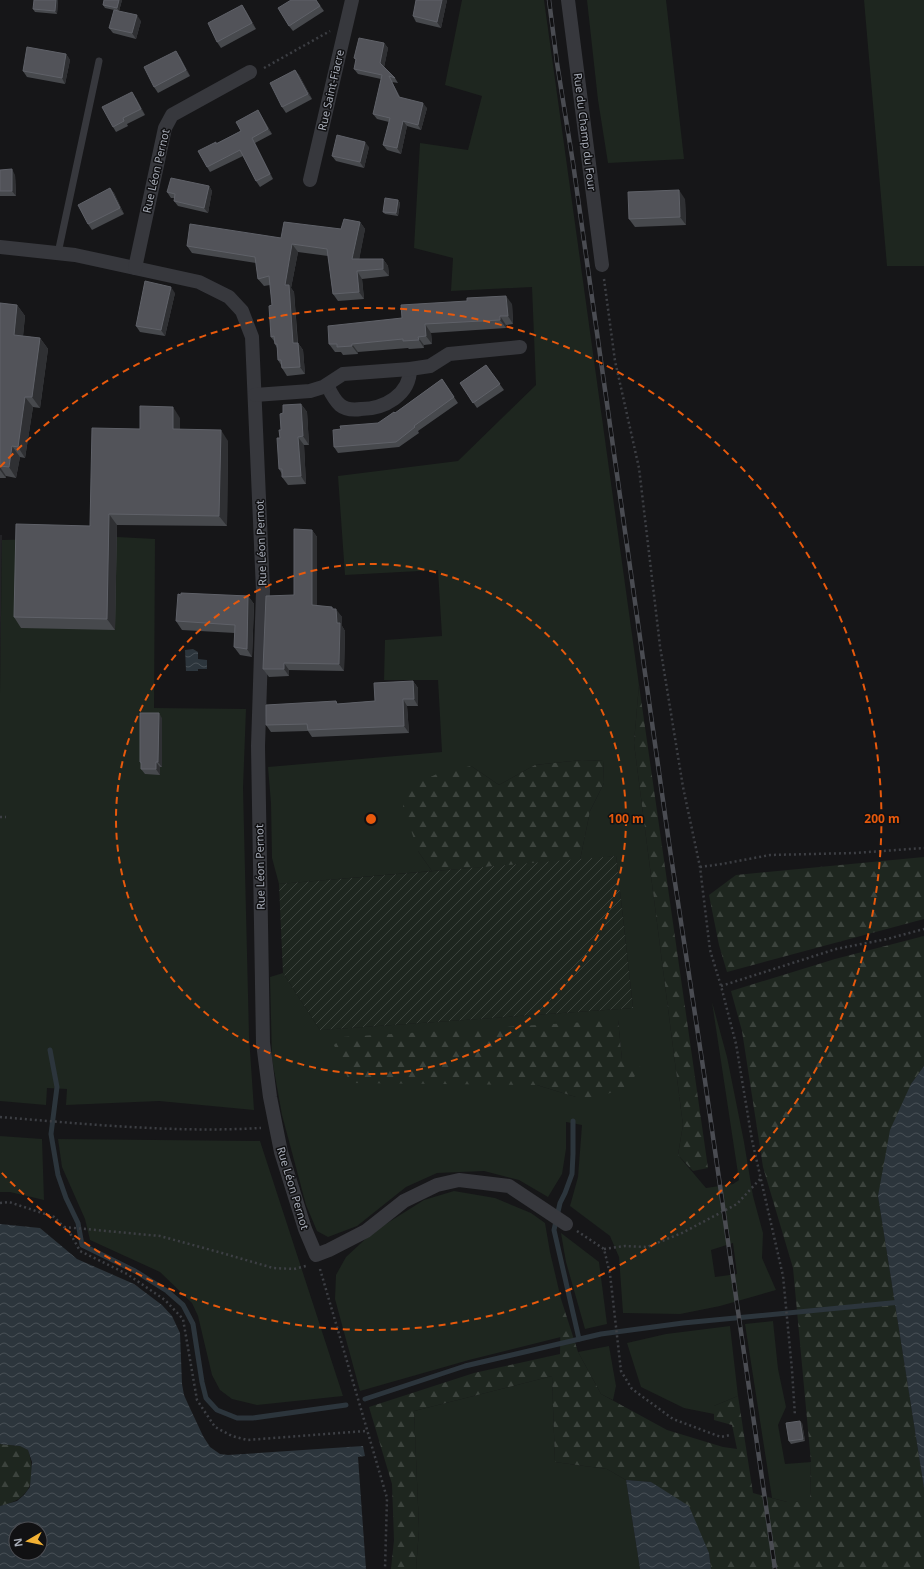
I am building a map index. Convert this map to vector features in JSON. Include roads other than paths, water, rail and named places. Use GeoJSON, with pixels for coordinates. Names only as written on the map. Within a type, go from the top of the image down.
{"type":"FeatureCollection","features":[{"type":"Feature","properties":{"kind":"street","name":"Rue Saint-Fiacre"},"geometry":{"type":"LineString","coordinates":[[310,180],[352,0]]}},
{"type":"Feature","properties":{"kind":"street","name":"Rue du Champ du Four"},"geometry":{"type":"LineString","coordinates":[[568,0],[602,265]]}},
{"type":"Feature","properties":{"kind":"street","name":"Rue Léon Pernot"},"geometry":{"type":"LineString","coordinates":[[135,268],[165,128],[172,115],[250,72]]}},
{"type":"Feature","properties":{"kind":"street","name":"Rue Léon Pernot"},"geometry":{"type":"LineString","coordinates":[[0,247],[75,255],[199,282],[229,297],[242,311],[252,338],[263,591],[258,746],[263,1044],[270,1098],[281,1152],[305,1229],[318,1259],[329,1250],[366,1231],[404,1201],[437,1185],[459,1180],[509,1186],[566,1224]]}},
{"type":"Feature","properties":{"kind":"street"},"geometry":{"type":"LineString","coordinates":[[255,395],[310,391],[327,385],[343,374],[430,366],[449,354],[520,347]]}},
{"type":"Feature","properties":{"kind":"street"},"geometry":{"type":"LineString","coordinates":[[327,385],[334,398],[340,405],[347,409],[353,410],[376,408],[389,403],[401,393],[407,385],[410,377],[410,369]]}},
{"type":"Feature","properties":{"kind":"lane"},"geometry":{"type":"LineString","coordinates":[[58,254],[99,61]]}},
{"type":"Feature","properties":{"kind":"water"},"geometry":{"type":"Polygon","coordinates":[[[193,649],[198,652],[198,659],[207,660],[207,669],[186,671],[185,650],[193,649]]]}},
{"type":"Feature","properties":{"kind":"water"},"geometry":{"type":"Polygon","coordinates":[[[924,1066],[924,1488],[878,1196],[890,1130],[911,1084],[924,1066]]]}},
{"type":"Feature","properties":{"kind":"water"},"geometry":{"type":"Polygon","coordinates":[[[0,1224],[40,1228],[77,1259],[134,1284],[162,1305],[172,1316],[180,1333],[182,1384],[184,1395],[203,1436],[210,1447],[220,1454],[228,1455],[363,1446],[365,1456],[358,1457],[366,1569],[0,1569],[0,1506],[17,1501],[30,1487],[32,1462],[28,1450],[20,1446],[0,1444],[0,1224]]]}},
{"type":"Feature","properties":{"kind":"water"},"geometry":{"type":"Polygon","coordinates":[[[626,1480],[651,1482],[689,1506],[709,1553],[711,1569],[640,1569],[626,1480]]]}},
{"type":"Feature","properties":{"kind":"waterway"},"geometry":{"type":"LineString","coordinates":[[50,1050],[57,1087],[51,1134],[58,1175],[66,1198],[78,1223],[82,1245],[135,1271],[167,1291],[183,1305],[193,1324],[206,1398],[217,1410],[237,1418],[253,1418],[346,1405]]}},
{"type":"Feature","properties":{"kind":"waterway"},"geometry":{"type":"LineString","coordinates":[[573,1121],[572,1174],[560,1203],[554,1230],[579,1339]]}},
{"type":"Feature","properties":{"kind":"waterway"},"geometry":{"type":"LineString","coordinates":[[365,1399],[465,1366],[601,1334],[683,1323],[901,1302]]}},
{"type":"Feature","properties":{"kind":"railway"},"geometry":{"type":"LineString","coordinates":[[549,0],[669,843],[703,1067],[775,1569]]}}]}
